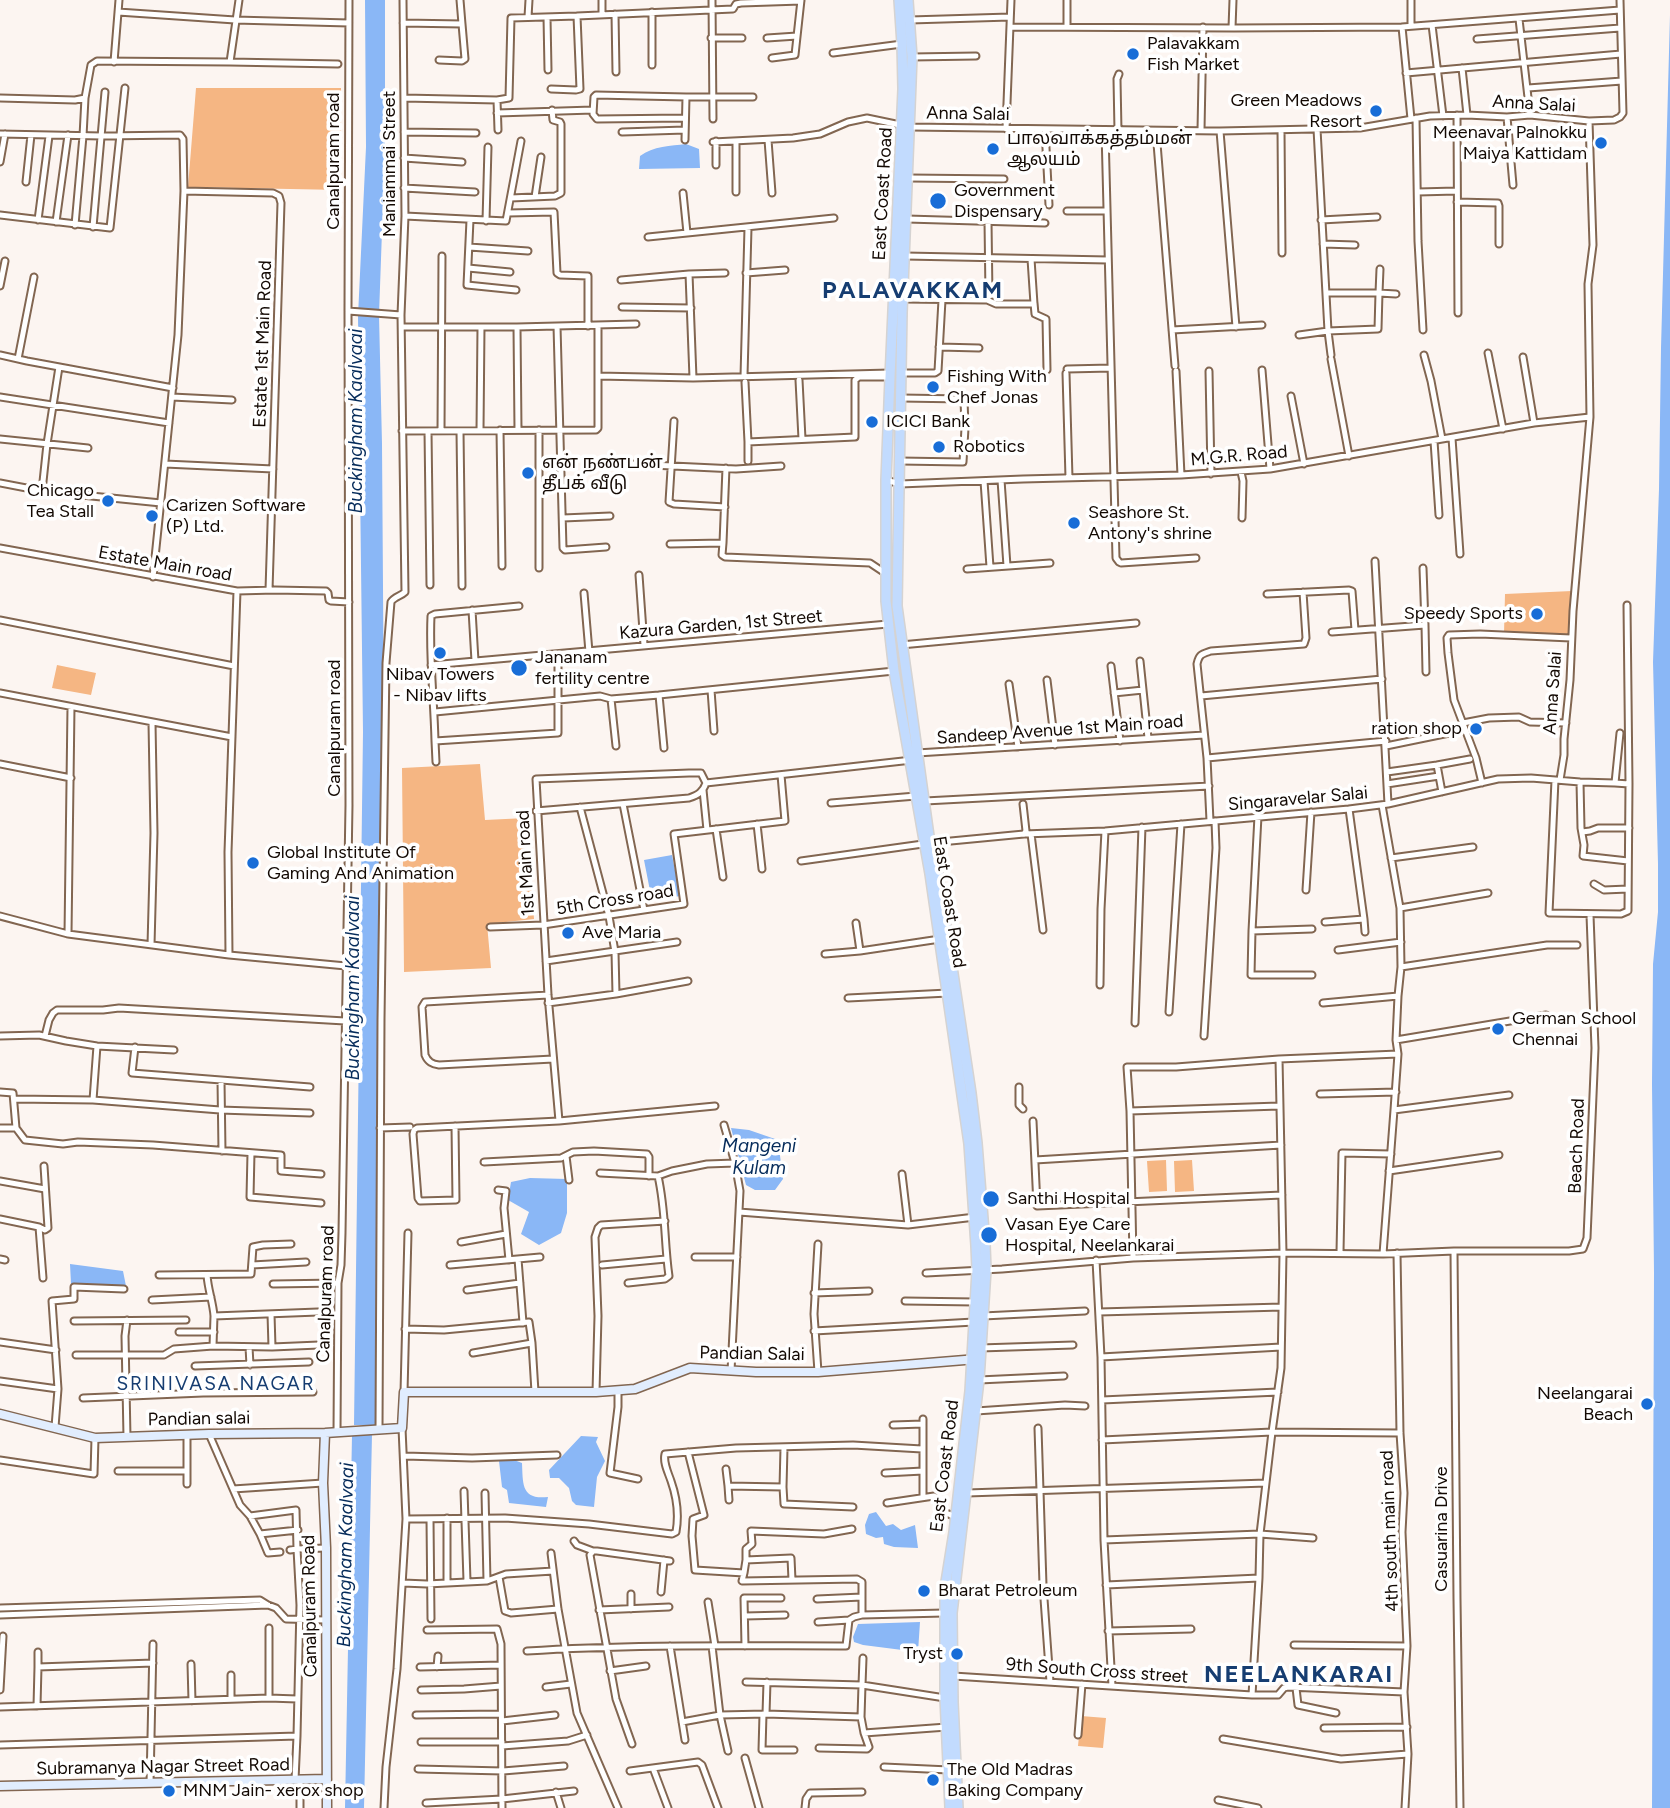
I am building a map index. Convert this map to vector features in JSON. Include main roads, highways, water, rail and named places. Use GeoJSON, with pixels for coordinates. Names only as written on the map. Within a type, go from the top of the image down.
{"type":"FeatureCollection","features":[{"type":"Feature","properties":{"kind":"main road","name":"East Coast Road"},"geometry":{"type":"LineString","coordinates":[[898,0],[909,178],[903,299],[897,607],[915,757],[916,796],[927,844],[941,887],[971,1093],[984,1219],[974,1322],[975,1359],[979,1380],[976,1411],[967,1493],[945,1588],[945,1698],[950,1808]]}},
{"type":"Feature","properties":{"kind":"main road","name":"East Coast Road"},"geometry":{"type":"LineString","coordinates":[[908,0],[912,57],[890,375],[885,573],[894,671],[925,801],[930,874],[969,1144],[981,1270],[983,1316],[980,1348],[975,1359],[970,1391],[956,1517],[958,1532],[952,1613],[958,1808]]}},
{"type":"Feature","properties":{"kind":"water"},"geometry":{"type":"Polygon","coordinates":[[[365,0],[385,0],[385,147],[379,315],[384,730],[378,1425],[354,1425],[363,732],[358,316],[366,147],[365,0]]]}},
{"type":"Feature","properties":{"kind":"water"},"geometry":{"type":"Polygon","coordinates":[[[1670,15],[1670,1808],[1652,1808],[1652,1084],[1653,964],[1658,912],[1653,662],[1670,15]]]}},
{"type":"Feature","properties":{"kind":"water"},"geometry":{"type":"Polygon","coordinates":[[[686,144],[699,149],[700,168],[639,169],[640,156],[645,153],[662,147],[686,144]]]}},
{"type":"Feature","properties":{"kind":"water"},"geometry":{"type":"Polygon","coordinates":[[[672,855],[680,896],[652,901],[644,860],[672,855]]]}},
{"type":"Feature","properties":{"kind":"water","name":"Mangeni Kulam"},"geometry":{"type":"Polygon","coordinates":[[[731,1128],[749,1130],[778,1140],[783,1179],[775,1190],[755,1190],[746,1185],[731,1128]]]}},
{"type":"Feature","properties":{"kind":"water"},"geometry":{"type":"Polygon","coordinates":[[[530,1178],[567,1179],[567,1213],[561,1233],[539,1245],[521,1234],[529,1212],[508,1200],[511,1182],[530,1178]]]}},
{"type":"Feature","properties":{"kind":"water"},"geometry":{"type":"Polygon","coordinates":[[[70,1264],[123,1271],[126,1286],[71,1284],[70,1264]]]}},
{"type":"Feature","properties":{"kind":"water"},"geometry":{"type":"Polygon","coordinates":[[[372,1434],[364,1808],[345,1808],[352,1435],[372,1434]]]}},
{"type":"Feature","properties":{"kind":"water"},"geometry":{"type":"Polygon","coordinates":[[[581,1436],[598,1437],[596,1442],[605,1461],[597,1477],[594,1507],[576,1505],[572,1501],[569,1488],[559,1478],[550,1478],[549,1470],[581,1436]]]}},
{"type":"Feature","properties":{"kind":"water"},"geometry":{"type":"Polygon","coordinates":[[[514,1460],[522,1463],[525,1489],[528,1493],[548,1497],[546,1507],[509,1503],[507,1490],[502,1487],[499,1461],[514,1460]]]}},
{"type":"Feature","properties":{"kind":"water"},"geometry":{"type":"Polygon","coordinates":[[[876,1512],[886,1526],[893,1524],[901,1530],[915,1525],[918,1548],[894,1547],[884,1544],[883,1537],[876,1538],[866,1534],[865,1525],[869,1514],[876,1512]]]}},
{"type":"Feature","properties":{"kind":"water"},"geometry":{"type":"Polygon","coordinates":[[[920,1622],[918,1652],[854,1642],[858,1624],[920,1622]]]}},
{"type":"Feature","properties":{"kind":"place","name":"Palavakkam Fish Market"},"geometry":{"type":"Point","coordinates":[1133,54]}},
{"type":"Feature","properties":{"kind":"place","name":"Green Meadows Resort"},"geometry":{"type":"Point","coordinates":[1376,111]}},
{"type":"Feature","properties":{"kind":"place","name":"Meenavar Palnokku Maiya Kattidam"},"geometry":{"type":"Point","coordinates":[1601,143]}},
{"type":"Feature","properties":{"kind":"place","name":"பாலவாக்கத்தம்மன் ஆலயம்"},"geometry":{"type":"Point","coordinates":[993,149]}},
{"type":"Feature","properties":{"kind":"place","name":"Government Dispensary"},"geometry":{"type":"Point","coordinates":[938,201]}},
{"type":"Feature","properties":{"kind":"place","name":"Fishing With Chef Jonas"},"geometry":{"type":"Point","coordinates":[933,387]}},
{"type":"Feature","properties":{"kind":"place","name":"ICICI Bank"},"geometry":{"type":"Point","coordinates":[872,422]}},
{"type":"Feature","properties":{"kind":"place","name":"Robotics"},"geometry":{"type":"Point","coordinates":[939,447]}},
{"type":"Feature","properties":{"kind":"place","name":"என் நண்பன் தீபக் வீடு"},"geometry":{"type":"Point","coordinates":[528,473]}},
{"type":"Feature","properties":{"kind":"place","name":"Chicago Tea Stall"},"geometry":{"type":"Point","coordinates":[108,501]}},
{"type":"Feature","properties":{"kind":"place","name":"Carizen Software (P) Ltd."},"geometry":{"type":"Point","coordinates":[152,516]}},
{"type":"Feature","properties":{"kind":"place","name":"Seashore St. Antony's shrine"},"geometry":{"type":"Point","coordinates":[1074,523]}},
{"type":"Feature","properties":{"kind":"place","name":"Speedy Sports"},"geometry":{"type":"Point","coordinates":[1537,614]}},
{"type":"Feature","properties":{"kind":"place","name":"Nibav Towers - Nibav lifts"},"geometry":{"type":"Point","coordinates":[440,653]}},
{"type":"Feature","properties":{"kind":"place","name":"Jananam fertility centre"},"geometry":{"type":"Point","coordinates":[519,668]}},
{"type":"Feature","properties":{"kind":"place","name":"ration shop"},"geometry":{"type":"Point","coordinates":[1476,729]}},
{"type":"Feature","properties":{"kind":"place","name":"Global Institute Of Gaming And Animation"},"geometry":{"type":"Point","coordinates":[253,863]}},
{"type":"Feature","properties":{"kind":"place","name":"Ave Maria"},"geometry":{"type":"Point","coordinates":[568,933]}},
{"type":"Feature","properties":{"kind":"place","name":"German School Chennai"},"geometry":{"type":"Point","coordinates":[1498,1029]}},
{"type":"Feature","properties":{"kind":"place","name":"Santhi Hospital"},"geometry":{"type":"Point","coordinates":[991,1199]}},
{"type":"Feature","properties":{"kind":"place","name":"Vasan Eye Care Hospital, Neelankarai"},"geometry":{"type":"Point","coordinates":[989,1235]}},
{"type":"Feature","properties":{"kind":"place","name":"Neelangarai Beach"},"geometry":{"type":"Point","coordinates":[1647,1404]}},
{"type":"Feature","properties":{"kind":"place","name":"Bharat Petroleum"},"geometry":{"type":"Point","coordinates":[924,1591]}},
{"type":"Feature","properties":{"kind":"place","name":"Tryst"},"geometry":{"type":"Point","coordinates":[957,1654]}},
{"type":"Feature","properties":{"kind":"place","name":"The Old Madras Baking Company"},"geometry":{"type":"Point","coordinates":[933,1780]}},
{"type":"Feature","properties":{"kind":"place","name":"MNM Jain- xerox shop"},"geometry":{"type":"Point","coordinates":[169,1791]}},
{"type":"Feature","properties":{"kind":"district","name":"PALAVAKKAM"},"geometry":{"type":"Point","coordinates":[913,291]}},
{"type":"Feature","properties":{"kind":"district","name":"SRINIVASA NAGAR"},"geometry":{"type":"Point","coordinates":[216,1384]}},
{"type":"Feature","properties":{"kind":"district","name":"NEELANKARAI"},"geometry":{"type":"Point","coordinates":[1299,1675]}},
{"type":"Feature","properties":{"kind":"water label","name":"Buckingham Kaalvaai"},"geometry":{"type":"Point","coordinates":[356,421]}},
{"type":"Feature","properties":{"kind":"water label","name":"Buckingham Kaalvaai"},"geometry":{"type":"Point","coordinates":[353,988]}},
{"type":"Feature","properties":{"kind":"water label","name":"Buckingham Kaalvaai"},"geometry":{"type":"Point","coordinates":[346,1555]}}]}
